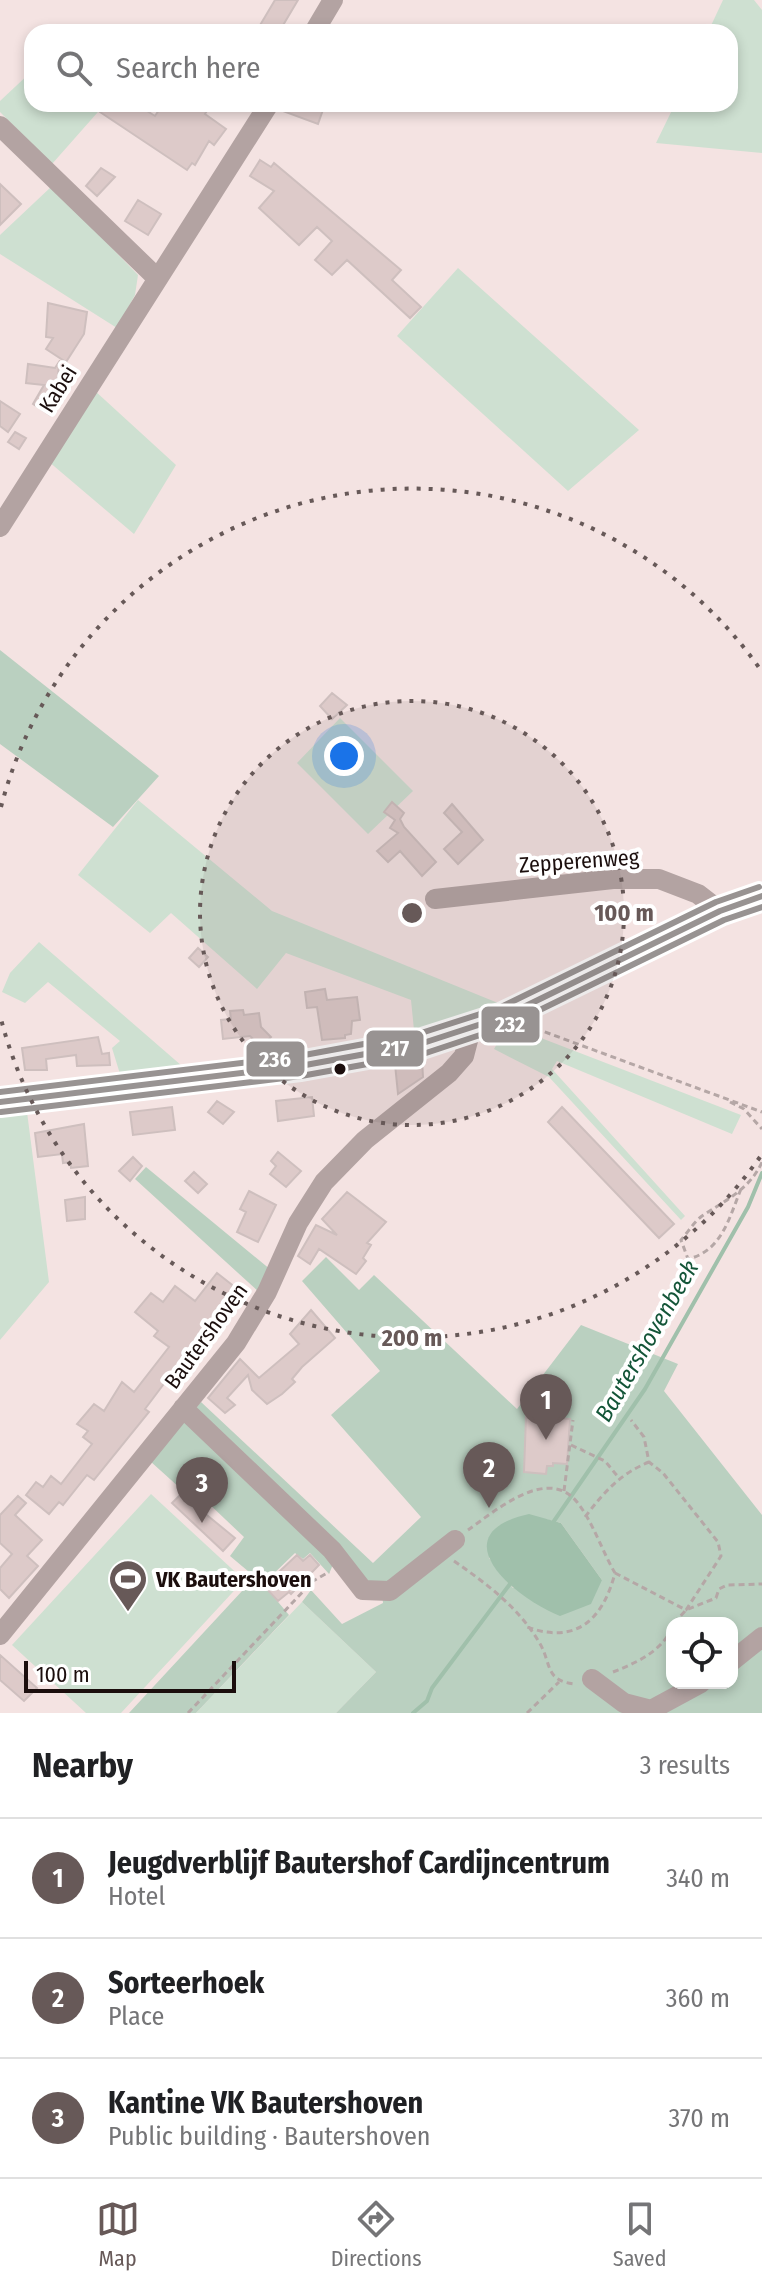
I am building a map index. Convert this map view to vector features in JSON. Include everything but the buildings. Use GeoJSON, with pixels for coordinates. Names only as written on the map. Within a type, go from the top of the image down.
{"type":"FeatureCollection","features":[{"type":"Feature","properties":{"kind":"street"},"geometry":{"type":"LineString","coordinates":[[319,24],[333,0]]}},
{"type":"Feature","properties":{"kind":"street","name":"Kabei"},"geometry":{"type":"LineString","coordinates":[[0,527],[264,112]]}},
{"type":"Feature","properties":{"kind":"street"},"geometry":{"type":"LineString","coordinates":[[0,126],[157,278]]}},
{"type":"Feature","properties":{"kind":"street","name":"Zepperenweg"},"geometry":{"type":"LineString","coordinates":[[435,899],[613,879],[659,879],[698,894],[720,911]]}},
{"type":"Feature","properties":{"kind":"street"},"geometry":{"type":"LineString","coordinates":[[0,1102],[300,1066],[406,1047],[503,1017],[720,911],[762,896]]}},
{"type":"Feature","properties":{"kind":"street","name":"Bautershoven"},"geometry":{"type":"LineString","coordinates":[[0,1635],[249,1325],[298,1223],[324,1182],[365,1140],[449,1073],[464,1056],[471,1029]]}},
{"type":"Feature","properties":{"kind":"street"},"geometry":{"type":"LineString","coordinates":[[183,1408],[332,1550],[363,1590],[390,1591],[449,1545]]}},
{"type":"Feature","properties":{"kind":"street"},"geometry":{"type":"LineString","coordinates":[[738,1656],[762,1637]]}},
{"type":"Feature","properties":{"kind":"street"},"geometry":{"type":"LineString","coordinates":[[592,1679],[624,1703],[651,1710],[690,1689]]}},
{"type":"Feature","properties":{"kind":"path"},"geometry":{"type":"LineString","coordinates":[[503,1017],[762,1112]]}},
{"type":"Feature","properties":{"kind":"path"},"geometry":{"type":"LineString","coordinates":[[719,1096],[744,1109],[762,1129]]}},
{"type":"Feature","properties":{"kind":"path"},"geometry":{"type":"LineString","coordinates":[[741,1189],[721,1237],[706,1255],[688,1259],[681,1240],[699,1218],[755,1177],[762,1162]]}},
{"type":"Feature","properties":{"kind":"path"},"geometry":{"type":"LineString","coordinates":[[564,1493],[573,1420]]}},
{"type":"Feature","properties":{"kind":"path"},"geometry":{"type":"LineString","coordinates":[[631,1420],[644,1437],[649,1462],[663,1473],[718,1542],[721,1556],[680,1617]]}},
{"type":"Feature","properties":{"kind":"path"},"geometry":{"type":"LineString","coordinates":[[571,1445],[605,1461],[619,1478]]}},
{"type":"Feature","properties":{"kind":"path"},"geometry":{"type":"LineString","coordinates":[[585,1517],[619,1478],[649,1462]]}},
{"type":"Feature","properties":{"kind":"path"},"geometry":{"type":"LineString","coordinates":[[527,1713],[559,1682],[550,1675],[540,1643],[449,1545],[517,1496],[531,1491],[556,1489],[575,1500],[615,1573],[686,1610],[716,1598],[719,1589],[727,1585],[762,1584]]}},
{"type":"Feature","properties":{"kind":"path"},"geometry":{"type":"LineString","coordinates":[[188,1713],[313,1581],[342,1565]]}},
{"type":"Feature","properties":{"kind":"path"},"geometry":{"type":"LineString","coordinates":[[527,1627],[544,1633],[570,1633],[586,1625],[608,1601],[615,1573]]}},
{"type":"Feature","properties":{"kind":"path"},"geometry":{"type":"LineString","coordinates":[[592,1679],[651,1653],[666,1641]]}},
{"type":"Feature","properties":{"kind":"shaded area"},"geometry":{"type":"Polygon","coordinates":[[[723,0],[754,0],[762,10],[762,153],[656,143],[671,112],[738,112],[738,24],[712,24],[723,0]]]}},
{"type":"Feature","properties":{"kind":"shaded area"},"geometry":{"type":"Polygon","coordinates":[[[24,78],[24,112],[98,112],[52,164],[0,112],[0,101],[24,78]]]}},
{"type":"Feature","properties":{"kind":"shaded area"},"geometry":{"type":"Polygon","coordinates":[[[52,186],[138,275],[135,295],[117,328],[0,254],[0,235],[52,186]]]}},
{"type":"Feature","properties":{"kind":"shaded area"},"geometry":{"type":"Polygon","coordinates":[[[458,268],[639,430],[568,491],[397,336],[458,268]]]}},
{"type":"Feature","properties":{"kind":"shaded area"},"geometry":{"type":"Polygon","coordinates":[[[94,390],[176,465],[134,534],[48,461],[94,390]]]}},
{"type":"Feature","properties":{"kind":"shaded area"},"geometry":{"type":"Polygon","coordinates":[[[0,650],[159,776],[113,827],[0,744],[0,650]]]}},
{"type":"Feature","properties":{"kind":"shaded area"},"geometry":{"type":"Polygon","coordinates":[[[340,718],[413,791],[368,834],[297,763],[340,718]]]}},
{"type":"Feature","properties":{"kind":"shaded area"},"geometry":{"type":"Polygon","coordinates":[[[138,800],[272,911],[498,1003],[414,1030],[411,1000],[286,953],[257,989],[171,913],[150,933],[78,875],[138,800]]]}},
{"type":"Feature","properties":{"kind":"shaded area"},"geometry":{"type":"Polygon","coordinates":[[[39,942],[182,1066],[120,1074],[112,1048],[120,1041],[48,982],[25,1003],[2,992],[10,973],[39,942]]]}},
{"type":"Feature","properties":{"kind":"shaded area"},"geometry":{"type":"Polygon","coordinates":[[[515,1028],[741,1115],[732,1134],[557,1061],[552,1069],[685,1216],[681,1220],[549,1077],[494,1049],[502,1035],[515,1028]]]}},
{"type":"Feature","properties":{"kind":"shaded area"},"geometry":{"type":"Polygon","coordinates":[[[27,1112],[49,1282],[0,1340],[0,1115],[27,1112]]]}},
{"type":"Feature","properties":{"kind":"shaded area"},"geometry":{"type":"Polygon","coordinates":[[[146,1167],[271,1270],[260,1293],[135,1179],[146,1167]]]}},
{"type":"Feature","properties":{"kind":"shaded area"},"geometry":{"type":"Polygon","coordinates":[[[326,1257],[359,1290],[374,1275],[517,1409],[581,1325],[678,1364],[664,1391],[762,1515],[762,1713],[336,1713],[376,1672],[302,1602],[311,1590],[342,1624],[383,1603],[382,1591],[334,1562],[329,1574],[310,1553],[303,1559],[295,1553],[263,1584],[289,1615],[196,1713],[129,1713],[255,1577],[230,1556],[244,1537],[187,1483],[181,1489],[150,1461],[201,1402],[373,1563],[421,1517],[331,1415],[380,1371],[302,1281],[326,1257]],[[545,1519],[489,1558],[513,1588],[602,1580],[561,1523],[545,1519]]]}},
{"type":"Feature","properties":{"kind":"shaded area","name":"VK Bautershoven"},"geometry":{"type":"Polygon","coordinates":[[[151,1494],[244,1580],[121,1713],[86,1713],[12,1645],[151,1494]]]}},
{"type":"Feature","properties":{"kind":"shaded area"},"geometry":{"type":"Polygon","coordinates":[[[529,1514],[561,1523],[602,1580],[591,1604],[560,1616],[523,1595],[494,1566],[487,1550],[489,1536],[503,1523],[529,1514]]]}},
{"type":"Feature","properties":{"kind":"shaded area"},"geometry":{"type":"Polygon","coordinates":[[[302,1602],[376,1672],[336,1713],[196,1713],[302,1602]]]}},
{"type":"Feature","properties":{"kind":"waterway","name":"Bautershovenbeek"},"geometry":{"type":"LineString","coordinates":[[554,1521],[645,1389],[748,1207],[762,1173]]}},
{"type":"Feature","properties":{"kind":"waterway","name":"Bautershovenbeek"},"geometry":{"type":"LineString","coordinates":[[413,1713],[427,1701],[432,1688],[510,1584]]}},
{"type":"Feature","properties":{"kind":"transit line","name":"236"},"geometry":{"type":"LineString","coordinates":[[0,1092],[299,1056],[418,1034],[499,1008],[716,902],[759,887]]}},
{"type":"Feature","properties":{"kind":"transit line","name":"217"},"geometry":{"type":"LineString","coordinates":[[0,1102],[300,1066],[420,1044],[503,1017],[720,911],[762,896]]}},
{"type":"Feature","properties":{"kind":"transit line","name":"232"},"geometry":{"type":"LineString","coordinates":[[1,1112],[301,1076],[423,1054],[507,1026],[724,920],[762,907]]}},
{"type":"Feature","properties":{"kind":"place","name":"Jeugdverblijf Bautershof Cardijncentrum"},"geometry":{"type":"Point","coordinates":[546,1440]}},
{"type":"Feature","properties":{"kind":"place","name":"Sorteerhoek"},"geometry":{"type":"Point","coordinates":[489,1508]}},
{"type":"Feature","properties":{"kind":"place","name":"Kantine VK Bautershoven"},"geometry":{"type":"Point","coordinates":[202,1523]}},
{"type":"Feature","properties":{"kind":"place","name":"VK Bautershoven"},"geometry":{"type":"Point","coordinates":[128,1613]}}]}
